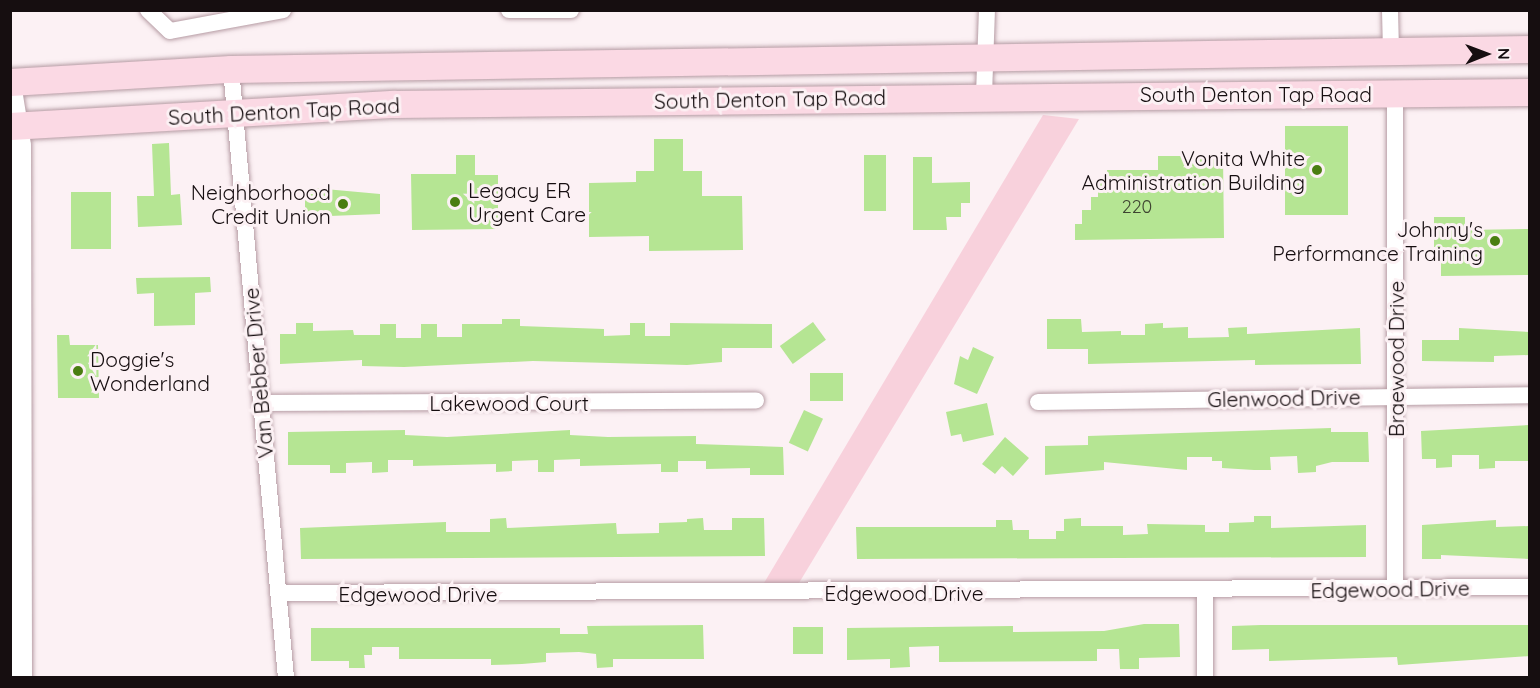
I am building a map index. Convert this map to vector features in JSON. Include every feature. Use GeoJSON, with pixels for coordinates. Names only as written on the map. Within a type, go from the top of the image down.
{"type":"FeatureCollection","features":[{"type":"Feature","properties":{"kind":"main road","name":"South Denton Tap Road"},"geometry":{"type":"LineString","coordinates":[[10,82],[231,69],[1530,49]]}},
{"type":"Feature","properties":{"kind":"main road"},"geometry":{"type":"LineString","coordinates":[[1391,52],[1395,94]]}},
{"type":"Feature","properties":{"kind":"main road"},"geometry":{"type":"LineString","coordinates":[[562,63],[562,102]]}},
{"type":"Feature","properties":{"kind":"main road","name":"South Denton Tap Road"},"geometry":{"type":"LineString","coordinates":[[15,126],[233,112],[562,102],[984,95],[1530,92]]}},
{"type":"Feature","properties":{"kind":"street"},"geometry":{"type":"LineString","coordinates":[[148,10],[170,31],[284,10]]}},
{"type":"Feature","properties":{"kind":"street"},"geometry":{"type":"LineString","coordinates":[[509,10],[571,10]]}},
{"type":"Feature","properties":{"kind":"street"},"geometry":{"type":"LineString","coordinates":[[984,95],[983,57],[987,10]]}},
{"type":"Feature","properties":{"kind":"street"},"geometry":{"type":"LineString","coordinates":[[1390,10],[1391,52]]}},
{"type":"Feature","properties":{"kind":"street","name":"Van Bebber Drive"},"geometry":{"type":"LineString","coordinates":[[231,69],[233,112],[286,678]]}},
{"type":"Feature","properties":{"kind":"street"},"geometry":{"type":"LineString","coordinates":[[10,82],[15,126],[16,492],[21,678]]}},
{"type":"Feature","properties":{"kind":"street","name":"Braewood Drive"},"geometry":{"type":"LineString","coordinates":[[1395,94],[1395,588]]}},
{"type":"Feature","properties":{"kind":"street","name":"Glenwood Drive"},"geometry":{"type":"LineString","coordinates":[[1038,402],[1530,395]]}},
{"type":"Feature","properties":{"kind":"street","name":"Lakewood Court"},"geometry":{"type":"LineString","coordinates":[[261,403],[756,400]]}},
{"type":"Feature","properties":{"kind":"street","name":"Edgewood Drive"},"geometry":{"type":"LineString","coordinates":[[279,593],[1205,592],[1530,587]]}},
{"type":"Feature","properties":{"kind":"street"},"geometry":{"type":"LineString","coordinates":[[1205,592],[1205,678]]}},
{"type":"Feature","properties":{"kind":"shaded area"},"geometry":{"type":"Polygon","coordinates":[[[1043,115],[1079,119],[799,583],[764,583],[1043,115]]]}},
{"type":"Feature","properties":{"kind":"building","name":"Vonita White Administration Building"},"geometry":{"type":"Polygon","coordinates":[[[1285,126],[1348,126],[1348,215],[1285,215],[1285,126]]]}},
{"type":"Feature","properties":{"kind":"building"},"geometry":{"type":"Polygon","coordinates":[[[654,139],[683,139],[683,171],[702,171],[702,196],[742,196],[743,250],[649,251],[649,236],[589,237],[589,183],[636,182],[636,171],[654,171],[654,139]]]}},
{"type":"Feature","properties":{"kind":"building"},"geometry":{"type":"Polygon","coordinates":[[[169,143],[171,195],[180,194],[182,225],[138,227],[137,196],[154,196],[152,144],[169,143]]]}},
{"type":"Feature","properties":{"kind":"building","name":"Legacy ER Urgent Care"},"geometry":{"type":"Polygon","coordinates":[[[456,155],[475,155],[475,175],[498,175],[498,229],[412,230],[411,174],[456,174],[456,155]]]}},
{"type":"Feature","properties":{"kind":"building"},"geometry":{"type":"Polygon","coordinates":[[[864,155],[886,155],[886,211],[864,211],[864,155]]]}},
{"type":"Feature","properties":{"kind":"building"},"geometry":{"type":"Polygon","coordinates":[[[1158,156],[1223,156],[1224,238],[1075,240],[1075,224],[1082,224],[1082,210],[1091,210],[1091,197],[1098,197],[1098,183],[1107,183],[1107,170],[1158,170],[1158,156]]]}},
{"type":"Feature","properties":{"kind":"building"},"geometry":{"type":"Polygon","coordinates":[[[913,157],[932,157],[932,183],[970,182],[970,203],[961,203],[961,217],[946,217],[947,230],[913,230],[913,157]]]}},
{"type":"Feature","properties":{"kind":"building","name":"Neighborhood Credit Union"},"geometry":{"type":"Polygon","coordinates":[[[314,188],[380,194],[380,214],[305,217],[305,194],[314,194],[314,188]]]}},
{"type":"Feature","properties":{"kind":"building"},"geometry":{"type":"Polygon","coordinates":[[[71,192],[111,192],[111,249],[71,249],[71,192]]]}},
{"type":"Feature","properties":{"kind":"building"},"geometry":{"type":"Polygon","coordinates":[[[1434,217],[1465,217],[1465,230],[1530,229],[1530,275],[1441,276],[1441,255],[1434,247],[1434,217]]]}},
{"type":"Feature","properties":{"kind":"building"},"geometry":{"type":"Polygon","coordinates":[[[210,277],[211,292],[195,293],[195,325],[154,326],[154,293],[137,294],[136,278],[210,277]]]}},
{"type":"Feature","properties":{"kind":"building"},"geometry":{"type":"Polygon","coordinates":[[[502,319],[520,319],[520,326],[604,329],[604,336],[630,335],[630,323],[645,323],[645,336],[670,336],[670,323],[772,324],[772,348],[722,348],[722,362],[687,365],[533,361],[404,367],[362,366],[362,360],[280,364],[280,334],[296,334],[296,323],[313,323],[313,331],[353,330],[354,335],[380,335],[380,324],[396,324],[396,338],[421,338],[421,324],[437,324],[437,337],[462,337],[462,324],[502,324],[502,319]]]}},
{"type":"Feature","properties":{"kind":"building"},"geometry":{"type":"Polygon","coordinates":[[[1047,319],[1081,319],[1082,332],[1121,331],[1121,335],[1145,335],[1145,324],[1163,323],[1163,328],[1188,327],[1188,338],[1229,337],[1228,328],[1247,327],[1247,334],[1360,328],[1361,364],[1255,365],[1255,360],[1088,364],[1088,349],[1047,349],[1047,319]]]}},
{"type":"Feature","properties":{"kind":"building"},"geometry":{"type":"Polygon","coordinates":[[[813,322],[826,340],[793,364],[780,346],[813,322]]]}},
{"type":"Feature","properties":{"kind":"building"},"geometry":{"type":"Polygon","coordinates":[[[1459,328],[1530,332],[1530,355],[1494,356],[1494,362],[1422,361],[1422,340],[1459,340],[1459,328]]]}},
{"type":"Feature","properties":{"kind":"building","name":"Doggie's Wonderland"},"geometry":{"type":"Polygon","coordinates":[[[57,335],[69,335],[70,345],[98,345],[99,398],[58,398],[57,335]]]}},
{"type":"Feature","properties":{"kind":"building"},"geometry":{"type":"Polygon","coordinates":[[[973,347],[994,357],[977,394],[954,384],[960,356],[968,360],[973,347]]]}},
{"type":"Feature","properties":{"kind":"building"},"geometry":{"type":"Polygon","coordinates":[[[810,373],[843,373],[843,401],[810,401],[810,373]]]}},
{"type":"Feature","properties":{"kind":"building"},"geometry":{"type":"Polygon","coordinates":[[[987,403],[994,435],[963,442],[961,434],[951,436],[946,412],[987,403]]]}},
{"type":"Feature","properties":{"kind":"building"},"geometry":{"type":"Polygon","coordinates":[[[804,410],[823,419],[808,452],[789,443],[804,410]]]}},
{"type":"Feature","properties":{"kind":"building"},"geometry":{"type":"Polygon","coordinates":[[[1530,425],[1530,461],[1495,461],[1495,468],[1479,469],[1479,455],[1452,455],[1452,467],[1436,468],[1436,459],[1422,459],[1421,431],[1530,425]]]}},
{"type":"Feature","properties":{"kind":"building"},"geometry":{"type":"Polygon","coordinates":[[[1331,428],[1331,432],[1368,432],[1369,462],[1332,462],[1316,466],[1316,472],[1298,473],[1297,456],[1270,457],[1271,470],[1222,468],[1222,461],[1212,461],[1212,457],[1187,457],[1187,470],[1104,462],[1104,470],[1045,475],[1045,446],[1088,445],[1088,436],[1331,428]]]}},
{"type":"Feature","properties":{"kind":"building"},"geometry":{"type":"Polygon","coordinates":[[[405,430],[405,435],[447,437],[570,430],[570,435],[608,437],[696,436],[696,444],[783,447],[784,475],[750,475],[750,468],[706,469],[706,461],[678,461],[678,472],[661,472],[661,464],[580,466],[580,459],[554,460],[554,472],[538,472],[538,460],[512,461],[512,471],[496,472],[496,464],[413,466],[413,460],[388,460],[388,472],[372,473],[372,462],[346,463],[346,473],[330,473],[330,465],[288,465],[288,432],[405,430]]]}},
{"type":"Feature","properties":{"kind":"building"},"geometry":{"type":"Polygon","coordinates":[[[1005,437],[1029,458],[1013,476],[1002,466],[995,474],[982,464],[1005,437]]]}},
{"type":"Feature","properties":{"kind":"building"},"geometry":{"type":"Polygon","coordinates":[[[1254,516],[1271,516],[1271,528],[1366,525],[1366,557],[857,559],[856,527],[996,527],[996,520],[1012,520],[1013,530],[1029,530],[1029,539],[1056,539],[1056,531],[1064,531],[1064,519],[1081,518],[1081,526],[1123,526],[1123,535],[1148,534],[1147,524],[1205,525],[1205,532],[1229,532],[1229,523],[1254,522],[1254,516]]]}},
{"type":"Feature","properties":{"kind":"building"},"geometry":{"type":"Polygon","coordinates":[[[506,518],[507,528],[616,523],[617,534],[659,533],[659,523],[687,522],[687,519],[703,518],[704,530],[732,530],[732,518],[764,518],[765,556],[301,559],[300,528],[446,522],[446,532],[490,532],[490,519],[506,518]]]}},
{"type":"Feature","properties":{"kind":"building"},"geometry":{"type":"Polygon","coordinates":[[[1496,520],[1496,527],[1530,526],[1530,559],[1441,555],[1441,559],[1422,559],[1422,525],[1496,520]]]}},
{"type":"Feature","properties":{"kind":"building"},"geometry":{"type":"Polygon","coordinates":[[[1144,624],[1179,624],[1180,657],[1139,658],[1139,669],[1120,669],[1119,649],[1097,649],[1097,661],[939,662],[939,646],[909,647],[910,667],[890,668],[890,659],[847,660],[847,628],[1013,626],[1013,632],[1104,631],[1144,624]]]}},
{"type":"Feature","properties":{"kind":"building"},"geometry":{"type":"Polygon","coordinates":[[[703,625],[704,659],[613,659],[613,667],[597,668],[596,654],[579,652],[546,653],[546,662],[491,665],[491,659],[399,659],[399,647],[372,647],[372,655],[364,655],[365,668],[349,668],[349,661],[311,661],[311,628],[560,628],[560,634],[588,634],[587,626],[703,625]]]}},
{"type":"Feature","properties":{"kind":"building"},"geometry":{"type":"Polygon","coordinates":[[[1530,625],[1530,656],[1398,665],[1397,657],[1269,661],[1269,649],[1232,650],[1232,626],[1530,625]]]}},
{"type":"Feature","properties":{"kind":"building"},"geometry":{"type":"Polygon","coordinates":[[[793,627],[823,627],[823,654],[793,654],[793,627]]]}},
{"type":"Feature","properties":{"kind":"place","name":"Vonita White Administration Building"},"geometry":{"type":"Point","coordinates":[1317,170]}},
{"type":"Feature","properties":{"kind":"place","name":"Legacy ER Urgent Care"},"geometry":{"type":"Point","coordinates":[455,202]}},
{"type":"Feature","properties":{"kind":"place","name":"Neighborhood Credit Union"},"geometry":{"type":"Point","coordinates":[343,204]}},
{"type":"Feature","properties":{"kind":"place","name":"Johnny's Performance Training"},"geometry":{"type":"Point","coordinates":[1495,241]}},
{"type":"Feature","properties":{"kind":"place","name":"Doggie's Wonderland"},"geometry":{"type":"Point","coordinates":[78,371]}}]}
